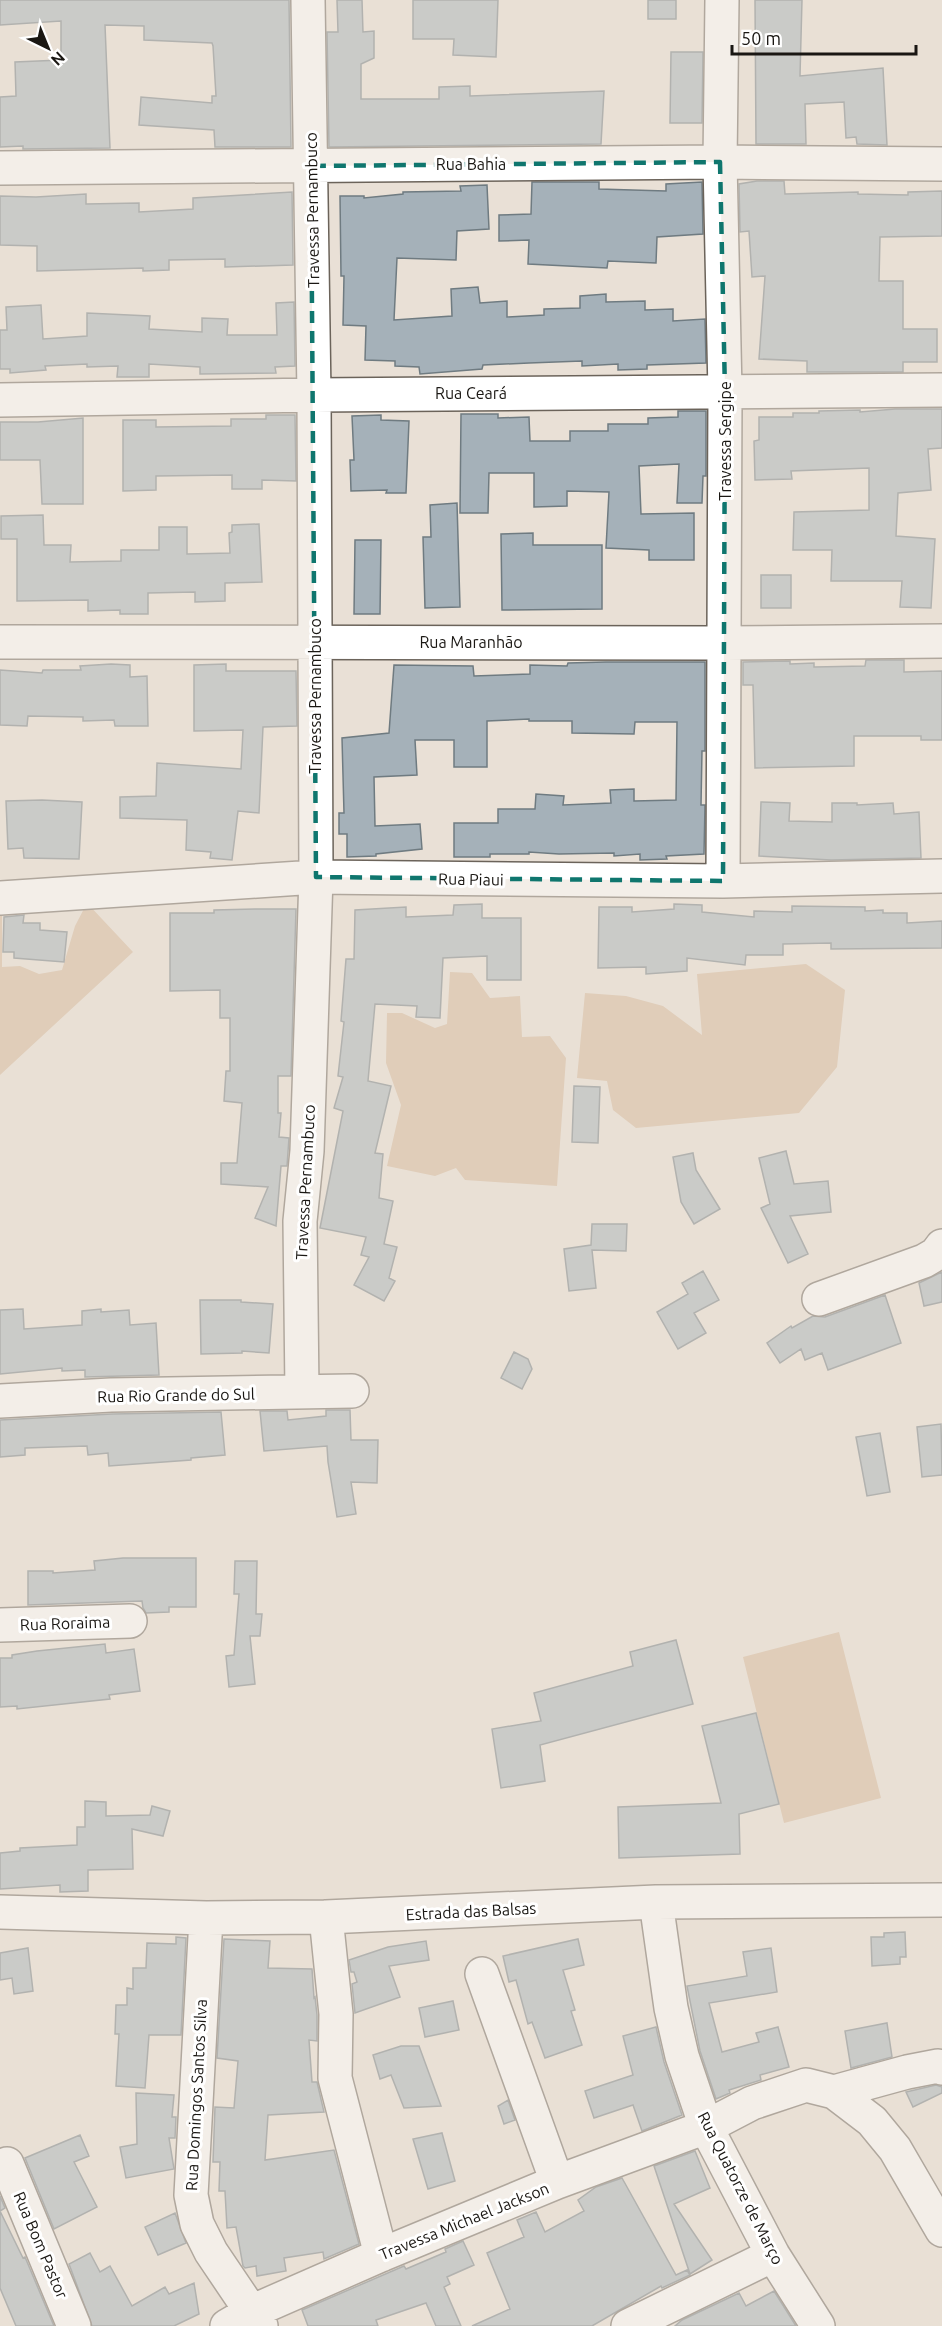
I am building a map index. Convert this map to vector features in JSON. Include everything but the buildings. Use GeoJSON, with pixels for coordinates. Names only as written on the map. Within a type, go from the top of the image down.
{"type":"FeatureCollection","features":[{"type":"Feature","properties":{"kind":"street","name":"Travessa Pernambuco"},"geometry":{"type":"LineString","coordinates":[[302,1392],[300,1221],[307,1151],[316,877],[314,394],[308,0]]}},
{"type":"Feature","properties":{"kind":"street","name":"Travessa Sergipe"},"geometry":{"type":"LineString","coordinates":[[722,0],[720,162],[725,392],[723,881]]}},
{"type":"Feature","properties":{"kind":"street","name":"Rua Bahia"},"geometry":{"type":"LineString","coordinates":[[0,168],[720,162],[942,164]]}},
{"type":"Feature","properties":{"kind":"street","name":"Rua Ceará"},"geometry":{"type":"LineString","coordinates":[[0,400],[314,394],[942,390]]}},
{"type":"Feature","properties":{"kind":"street","name":"Rua Maranhão"},"geometry":{"type":"LineString","coordinates":[[0,642],[942,641]]}},
{"type":"Feature","properties":{"kind":"street","name":"Rua Piaui"},"geometry":{"type":"LineString","coordinates":[[0,898],[316,877],[723,881],[942,876]]}},
{"type":"Feature","properties":{"kind":"street"},"geometry":{"type":"LineString","coordinates":[[819,1299],[924,1261],[936,1254],[942,1246]]}},
{"type":"Feature","properties":{"kind":"street","name":"Rua Rio Grande do Sul"},"geometry":{"type":"LineString","coordinates":[[0,1401],[111,1395],[352,1391]]}},
{"type":"Feature","properties":{"kind":"street","name":"Rua Roraima"},"geometry":{"type":"LineString","coordinates":[[0,1625],[130,1621]]}},
{"type":"Feature","properties":{"kind":"street","name":"Estrada das Balsas"},"geometry":{"type":"LineString","coordinates":[[0,1912],[206,1918],[326,1917],[656,1902],[942,1900]]}},
{"type":"Feature","properties":{"kind":"street","name":"Rua Quatorze de Março"},"geometry":{"type":"LineString","coordinates":[[656,1902],[671,2008],[682,2056],[706,2127],[773,2255],[818,2326]]}},
{"type":"Feature","properties":{"kind":"street"},"geometry":{"type":"LineString","coordinates":[[326,1917],[336,2014],[335,2078],[381,2255]]}},
{"type":"Feature","properties":{"kind":"street","name":"Rua Domingos Santos Silva"},"geometry":{"type":"LineString","coordinates":[[206,1918],[191,2195],[197,2224],[246,2322]]}},
{"type":"Feature","properties":{"kind":"street"},"geometry":{"type":"LineString","coordinates":[[482,1974],[557,2182]]}},
{"type":"Feature","properties":{"kind":"street"},"geometry":{"type":"LineString","coordinates":[[834,2092],[908,2072],[938,2066],[942,2068]]}},
{"type":"Feature","properties":{"kind":"street","name":"Travessa Michael Jackson"},"geometry":{"type":"LineString","coordinates":[[246,2322],[381,2255],[557,2182],[706,2127],[752,2103],[806,2085],[834,2092]]}},
{"type":"Feature","properties":{"kind":"street"},"geometry":{"type":"LineString","coordinates":[[834,2092],[872,2121],[895,2149],[942,2230]]}},
{"type":"Feature","properties":{"kind":"street","name":"Rua Bom Pastor"},"geometry":{"type":"LineString","coordinates":[[7,2164],[74,2326]]}},
{"type":"Feature","properties":{"kind":"street"},"geometry":{"type":"LineString","coordinates":[[628,2326],[773,2255]]}},
{"type":"Feature","properties":{"kind":"highlighted area"},"geometry":{"type":"Polygon","coordinates":[[[720,162],[725,392],[723,881],[316,877],[311,166],[720,162]]]}},
{"type":"Feature","properties":{"kind":"shaded area"},"geometry":{"type":"Polygon","coordinates":[[[87,903],[133,952],[0,1075],[0,906],[2,906],[2,967],[20,966],[39,974],[62,970],[75,926],[87,903]]]}},
{"type":"Feature","properties":{"kind":"shaded area"},"geometry":{"type":"Polygon","coordinates":[[[806,964],[845,990],[837,1067],[799,1113],[636,1128],[613,1110],[607,1081],[577,1078],[585,993],[626,996],[663,1006],[702,1035],[697,974],[806,964]]]}},
{"type":"Feature","properties":{"kind":"shaded area"},"geometry":{"type":"Polygon","coordinates":[[[450,972],[472,973],[490,998],[520,996],[522,1037],[550,1036],[566,1058],[557,1186],[465,1180],[456,1168],[435,1176],[387,1166],[401,1105],[386,1063],[387,1013],[402,1013],[435,1028],[447,1024],[450,972]]]}},
{"type":"Feature","properties":{"kind":"shaded area"},"geometry":{"type":"Polygon","coordinates":[[[839,1632],[881,1798],[784,1823],[743,1657],[839,1632]]]}}]}
